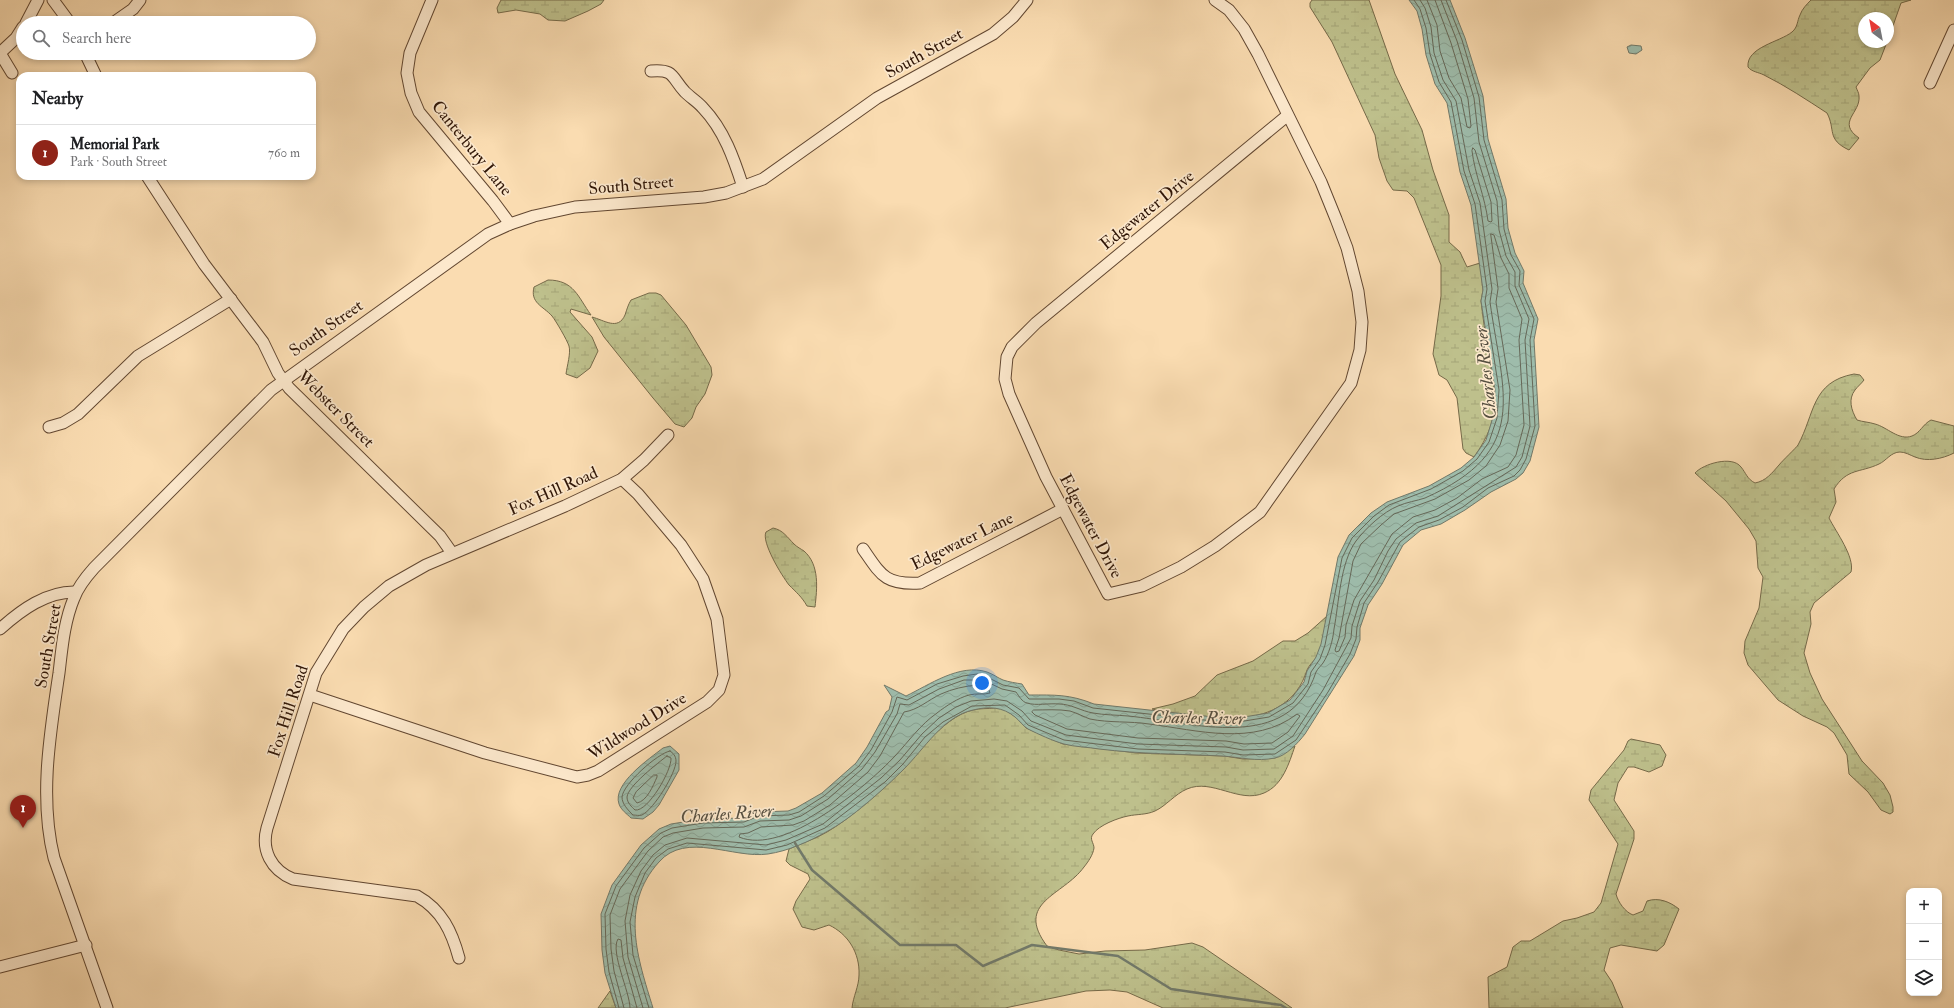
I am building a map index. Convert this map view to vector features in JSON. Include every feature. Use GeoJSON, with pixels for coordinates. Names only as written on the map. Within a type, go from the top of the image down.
{"type":"FeatureCollection","features":[{"type":"Feature","properties":{"kind":"street"},"geometry":{"type":"LineString","coordinates":[[30,16],[38,0]]}},
{"type":"Feature","properties":{"kind":"street"},"geometry":{"type":"LineString","coordinates":[[53,0],[65,16]]}},
{"type":"Feature","properties":{"kind":"street"},"geometry":{"type":"LineString","coordinates":[[123,16],[133,9],[140,0]]}},
{"type":"Feature","properties":{"kind":"street","name":"Canterbury Lane"},"geometry":{"type":"LineString","coordinates":[[432,0],[410,53],[407,73],[411,93],[420,112],[510,224]]}},
{"type":"Feature","properties":{"kind":"street","name":"South Street"},"geometry":{"type":"LineString","coordinates":[[107,1008],[54,858],[49,833],[47,790],[50,735],[64,633],[76,592],[88,574],[256,404],[283,380],[488,234],[510,224],[534,216],[575,207],[704,197],[726,193],[763,179],[878,98],[993,34],[1013,18],[1027,0]]}},
{"type":"Feature","properties":{"kind":"street","name":"Edgewater Drive"},"geometry":{"type":"LineString","coordinates":[[1215,0],[1229,10],[1244,29],[1258,54],[1321,182],[1347,248],[1358,291],[1362,322],[1360,350],[1351,383],[1260,512],[1216,546],[1181,566],[1142,586],[1108,594],[1046,476],[1009,394],[1005,379],[1007,357],[1012,347],[1036,323],[1288,115]]}},
{"type":"Feature","properties":{"kind":"street"},"geometry":{"type":"LineString","coordinates":[[1930,83],[1954,30]]}},
{"type":"Feature","properties":{"kind":"street"},"geometry":{"type":"LineString","coordinates":[[12,73],[0,53],[16,38]]}},
{"type":"Feature","properties":{"kind":"street"},"geometry":{"type":"LineString","coordinates":[[89,60],[94,72]]}},
{"type":"Feature","properties":{"kind":"street"},"geometry":{"type":"LineString","coordinates":[[652,71],[664,70],[669,73],[684,91],[704,109],[729,145],[743,187]]}},
{"type":"Feature","properties":{"kind":"street","name":"Webster Street"},"geometry":{"type":"LineString","coordinates":[[150,180],[179,227],[263,342],[283,380],[314,414],[440,536],[452,553]]}},
{"type":"Feature","properties":{"kind":"street"},"geometry":{"type":"LineString","coordinates":[[49,427],[63,423],[78,414],[138,356],[231,299]]}},
{"type":"Feature","properties":{"kind":"street","name":"Fox Hill Road"},"geometry":{"type":"LineString","coordinates":[[459,958],[453,938],[446,923],[430,905],[418,896],[293,879],[283,874],[270,861],[265,845],[265,833],[316,673],[343,629],[378,594],[395,582],[452,553],[565,506],[622,478],[644,460],[668,434]]}},
{"type":"Feature","properties":{"kind":"street","name":"Wildwood Drive"},"geometry":{"type":"LineString","coordinates":[[310,695],[485,753],[577,777],[598,771],[699,707],[719,690],[724,675],[717,619],[712,600],[699,571],[687,552],[638,494],[622,478]]}},
{"type":"Feature","properties":{"kind":"street","name":"Edgewater Lane"},"geometry":{"type":"LineString","coordinates":[[863,549],[881,575],[896,582],[920,584],[1063,509]]}},
{"type":"Feature","properties":{"kind":"street"},"geometry":{"type":"LineString","coordinates":[[0,629],[22,611],[47,597],[61,593],[76,592]]}},
{"type":"Feature","properties":{"kind":"street"},"geometry":{"type":"LineString","coordinates":[[0,967],[86,945]]}},
{"type":"Feature","properties":{"kind":"green space"},"geometry":{"type":"Polygon","coordinates":[[[501,0],[604,0],[601,4],[588,11],[565,21],[548,20],[540,14],[516,10],[498,13],[497,8],[501,0]]]}},
{"type":"Feature","properties":{"kind":"green space"},"geometry":{"type":"Polygon","coordinates":[[[1312,0],[1369,0],[1395,74],[1422,130],[1433,170],[1449,215],[1449,242],[1460,252],[1467,267],[1480,263],[1483,290],[1481,301],[1493,380],[1494,405],[1493,417],[1489,429],[1483,443],[1474,457],[1466,453],[1463,449],[1457,398],[1447,380],[1439,375],[1433,354],[1441,296],[1441,265],[1414,198],[1407,191],[1393,190],[1387,181],[1379,158],[1375,135],[1332,42],[1310,7],[1312,0]]]}},
{"type":"Feature","properties":{"kind":"green space"},"geometry":{"type":"Polygon","coordinates":[[[1811,0],[1911,0],[1901,3],[1894,23],[1894,12],[1858,12],[1858,48],[1885,48],[1880,60],[1870,68],[1856,87],[1859,95],[1859,102],[1849,122],[1852,132],[1859,138],[1849,150],[1837,142],[1834,138],[1830,119],[1827,113],[1796,93],[1748,67],[1752,54],[1787,36],[1794,30],[1806,5],[1811,0]]]}},
{"type":"Feature","properties":{"kind":"green space"},"geometry":{"type":"Polygon","coordinates":[[[548,280],[557,281],[570,286],[579,296],[591,315],[571,309],[570,312],[592,337],[598,351],[590,368],[577,378],[566,374],[569,346],[564,335],[552,316],[538,304],[534,297],[534,287],[548,280]]]}},
{"type":"Feature","properties":{"kind":"green space"},"geometry":{"type":"Polygon","coordinates":[[[649,293],[661,295],[686,325],[711,367],[712,375],[705,394],[696,407],[692,418],[684,427],[675,424],[653,398],[604,337],[592,317],[610,323],[619,322],[625,315],[631,300],[649,293]]]}},
{"type":"Feature","properties":{"kind":"green space"},"geometry":{"type":"Polygon","coordinates":[[[1854,374],[1860,375],[1864,380],[1853,393],[1851,401],[1853,412],[1857,420],[1875,424],[1902,437],[1915,435],[1931,420],[1954,426],[1954,453],[1945,457],[1929,460],[1920,459],[1904,452],[1897,452],[1879,464],[1849,474],[1839,482],[1834,489],[1836,502],[1829,518],[1848,552],[1851,572],[1814,603],[1810,612],[1811,624],[1804,653],[1810,673],[1822,699],[1862,761],[1883,783],[1890,795],[1893,812],[1890,814],[1881,810],[1868,792],[1849,774],[1847,755],[1834,733],[1827,727],[1803,716],[1778,700],[1748,665],[1744,653],[1745,641],[1759,608],[1763,577],[1758,568],[1756,541],[1749,529],[1726,501],[1695,473],[1711,464],[1725,461],[1737,463],[1748,478],[1755,483],[1766,479],[1798,445],[1816,401],[1822,392],[1830,384],[1840,378],[1854,374]]]}},
{"type":"Feature","properties":{"kind":"green space"},"geometry":{"type":"Polygon","coordinates":[[[773,528],[787,536],[795,545],[804,551],[813,563],[817,585],[815,607],[807,606],[801,597],[789,585],[773,559],[765,537],[766,532],[773,528]]]}},
{"type":"Feature","properties":{"kind":"green space"},"geometry":{"type":"Polygon","coordinates":[[[1327,616],[1323,638],[1316,658],[1308,668],[1297,691],[1282,705],[1263,714],[1241,718],[1218,719],[1195,717],[1152,709],[1173,704],[1195,696],[1217,675],[1253,661],[1283,641],[1295,641],[1308,633],[1327,616]]]}},
{"type":"Feature","properties":{"kind":"green space"},"geometry":{"type":"Polygon","coordinates":[[[994,708],[1004,709],[1017,718],[1026,728],[1063,744],[1137,753],[1225,756],[1243,759],[1275,758],[1295,746],[1288,766],[1281,779],[1276,785],[1264,793],[1255,796],[1235,794],[1216,788],[1196,786],[1183,791],[1155,811],[1119,818],[1100,828],[1092,836],[1094,848],[1087,863],[1075,877],[1045,901],[1039,909],[1036,919],[1038,931],[1047,946],[1079,954],[1105,951],[1145,950],[1192,943],[1203,947],[1292,1008],[1163,1008],[1127,992],[1110,990],[1086,991],[1005,1008],[852,1008],[859,975],[859,967],[855,952],[847,939],[829,925],[814,930],[802,927],[793,909],[796,901],[810,879],[808,874],[790,865],[786,861],[789,849],[823,834],[858,810],[887,785],[927,742],[949,722],[961,714],[973,710],[994,708]]]}},
{"type":"Feature","properties":{"kind":"green space"},"geometry":{"type":"Polygon","coordinates":[[[1631,739],[1660,745],[1666,755],[1662,766],[1649,772],[1634,767],[1628,767],[1618,783],[1614,800],[1634,831],[1634,839],[1616,894],[1622,906],[1627,912],[1633,915],[1643,911],[1647,901],[1651,900],[1664,901],[1679,909],[1664,945],[1657,951],[1621,945],[1610,948],[1604,970],[1612,982],[1623,1008],[1489,1008],[1488,977],[1507,967],[1513,947],[1521,941],[1530,941],[1563,921],[1594,912],[1601,903],[1618,844],[1589,800],[1591,790],[1624,750],[1628,741],[1631,739]]]}},
{"type":"Feature","properties":{"kind":"green space"},"geometry":{"type":"Polygon","coordinates":[[[610,991],[616,1008],[598,1008],[610,991]]]}},
{"type":"Feature","properties":{"kind":"water","name":"Charles River"},"geometry":{"type":"Polygon","coordinates":[[[1409,0],[1450,0],[1465,38],[1483,96],[1488,139],[1506,199],[1508,228],[1515,253],[1524,271],[1523,283],[1538,319],[1534,340],[1539,427],[1530,461],[1523,473],[1516,479],[1491,492],[1441,524],[1421,530],[1403,545],[1382,584],[1368,605],[1360,628],[1360,640],[1354,656],[1305,734],[1283,755],[1268,759],[1255,759],[1114,751],[1068,745],[1026,728],[1017,718],[1001,709],[985,708],[963,713],[935,734],[904,769],[867,803],[836,826],[798,846],[775,853],[754,855],[710,848],[682,848],[670,853],[659,862],[647,879],[639,896],[635,933],[642,971],[653,1008],[616,1008],[605,973],[602,950],[601,914],[612,885],[641,845],[659,829],[671,824],[702,819],[744,818],[758,812],[788,811],[822,793],[856,763],[867,747],[886,712],[889,710],[892,697],[884,685],[906,696],[945,676],[966,670],[977,670],[987,672],[1003,680],[1022,684],[1029,695],[1062,696],[1077,698],[1094,704],[1232,719],[1268,713],[1290,700],[1304,682],[1307,671],[1316,657],[1321,644],[1338,557],[1349,535],[1371,513],[1387,502],[1429,486],[1461,468],[1474,457],[1486,440],[1493,417],[1495,390],[1481,301],[1483,290],[1471,205],[1460,172],[1447,103],[1435,84],[1426,55],[1422,29],[1417,11],[1409,0]]]}},
{"type":"Feature","properties":{"kind":"water"},"geometry":{"type":"Polygon","coordinates":[[[1631,45],[1641,46],[1642,50],[1636,54],[1629,53],[1627,47],[1631,45]]]}},
{"type":"Feature","properties":{"kind":"water"},"geometry":{"type":"Polygon","coordinates":[[[670,746],[679,754],[679,770],[659,805],[653,812],[643,819],[631,818],[619,804],[618,796],[621,788],[626,780],[641,765],[663,748],[670,746]]]}},
{"type":"Feature","properties":{"kind":"waterway"},"geometry":{"type":"LineString","coordinates":[[795,843],[812,870],[900,945],[956,945],[983,966],[1032,945],[1118,956],[1171,989],[1281,1005],[1286,1008]]}},
{"type":"Feature","properties":{"kind":"place","name":"Memorial Park"},"geometry":{"type":"Point","coordinates":[23,828]}}]}
